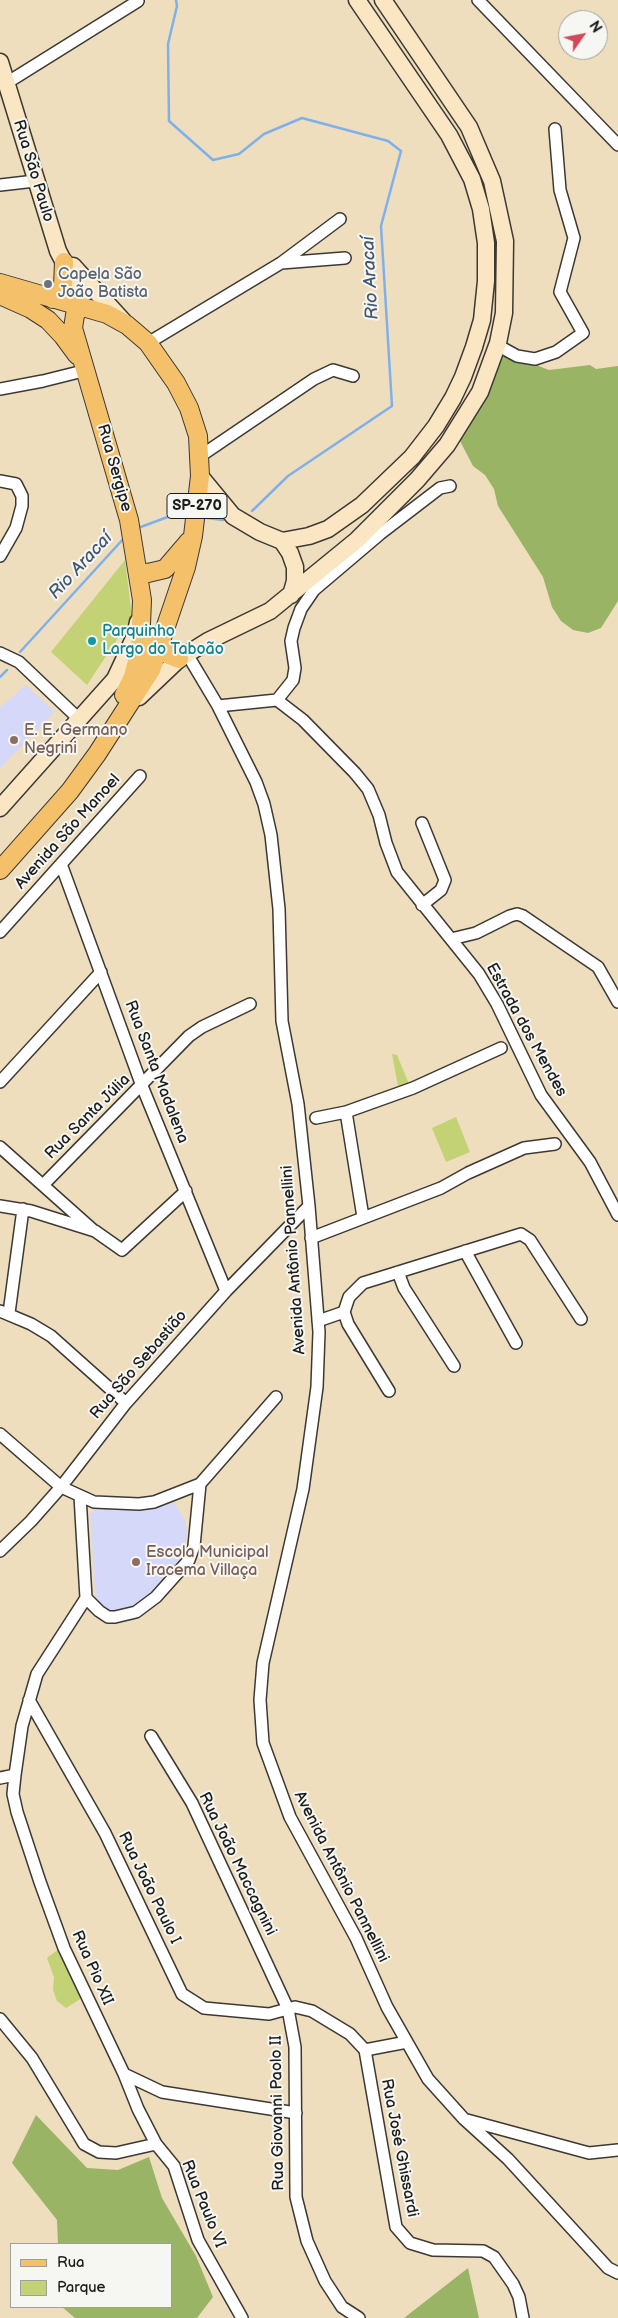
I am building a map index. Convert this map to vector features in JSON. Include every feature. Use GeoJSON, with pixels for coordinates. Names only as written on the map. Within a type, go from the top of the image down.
{"type":"FeatureCollection","features":[{"type":"Feature","properties":{"kind":"main road"},"geometry":{"type":"LineString","coordinates":[[282,541],[328,529],[362,504],[412,457],[436,426],[453,398],[463,377],[482,320],[486,281],[486,243],[481,209],[472,179],[450,136],[358,0]]}},
{"type":"Feature","properties":{"kind":"main road"},"geometry":{"type":"LineString","coordinates":[[128,707],[183,656],[208,641],[270,611],[356,540],[417,480],[448,445],[480,392],[497,345],[504,313],[505,241],[492,181],[469,127],[383,0]]}},
{"type":"Feature","properties":{"kind":"main road","name":"Rua São Paulo"},"geometry":{"type":"LineString","coordinates":[[0,62],[35,181],[61,257],[80,293],[81,306]]}},
{"type":"Feature","properties":{"kind":"main road"},"geometry":{"type":"LineString","coordinates":[[53,299],[63,286],[61,257]]}},
{"type":"Feature","properties":{"kind":"main road"},"geometry":{"type":"LineString","coordinates":[[61,257],[127,325]]}},
{"type":"Feature","properties":{"kind":"main road","name":"SP-270"},"geometry":{"type":"LineString","coordinates":[[0,283],[107,314],[127,325],[148,343],[176,383],[189,408],[198,436],[200,476],[193,536],[160,649],[151,670],[106,740],[70,791],[28,841],[0,870]]}},
{"type":"Feature","properties":{"kind":"main road"},"geometry":{"type":"LineString","coordinates":[[0,295],[31,309],[48,320],[63,336],[87,370]]}},
{"type":"Feature","properties":{"kind":"main road","name":"Rua Sergipe"},"geometry":{"type":"LineString","coordinates":[[81,306],[75,315],[73,328],[87,370],[129,520],[137,565],[142,612],[137,664],[106,740]]}},
{"type":"Feature","properties":{"kind":"main road"},"geometry":{"type":"LineString","coordinates":[[200,476],[233,516],[260,532],[282,541],[290,553],[295,567],[295,581],[291,595]]}},
{"type":"Feature","properties":{"kind":"main road"},"geometry":{"type":"LineString","coordinates":[[137,565],[165,569],[193,536]]}},
{"type":"Feature","properties":{"kind":"main road"},"geometry":{"type":"LineString","coordinates":[[142,612],[145,632],[151,643],[160,649],[183,656]]}},
{"type":"Feature","properties":{"kind":"main road"},"geometry":{"type":"LineString","coordinates":[[0,808],[115,679],[135,636],[142,612]]}},
{"type":"Feature","properties":{"kind":"main road","name":"SP-270"},"geometry":{"type":"LineString","coordinates":[[0,883],[28,841]]}},
{"type":"Feature","properties":{"kind":"street"},"geometry":{"type":"LineString","coordinates":[[478,0],[618,145]]}},
{"type":"Feature","properties":{"kind":"street"},"geometry":{"type":"LineString","coordinates":[[5,84],[138,1]]}},
{"type":"Feature","properties":{"kind":"street"},"geometry":{"type":"LineString","coordinates":[[497,345],[517,356],[535,359],[556,352],[582,333],[560,292],[574,238],[560,190],[555,129]]}},
{"type":"Feature","properties":{"kind":"street"},"geometry":{"type":"LineString","coordinates":[[0,185],[35,181]]}},
{"type":"Feature","properties":{"kind":"street"},"geometry":{"type":"LineString","coordinates":[[148,343],[281,263],[309,240],[340,219]]}},
{"type":"Feature","properties":{"kind":"street"},"geometry":{"type":"LineString","coordinates":[[309,240],[315,260]]}},
{"type":"Feature","properties":{"kind":"street"},"geometry":{"type":"LineString","coordinates":[[281,263],[345,258]]}},
{"type":"Feature","properties":{"kind":"street"},"geometry":{"type":"LineString","coordinates":[[0,389],[87,370]]}},
{"type":"Feature","properties":{"kind":"street"},"geometry":{"type":"LineString","coordinates":[[199,457],[321,376],[333,370],[353,376]]}},
{"type":"Feature","properties":{"kind":"street"},"geometry":{"type":"LineString","coordinates":[[0,481],[16,484],[22,496],[22,506],[16,528],[0,556]]}},
{"type":"Feature","properties":{"kind":"street"},"geometry":{"type":"LineString","coordinates":[[218,706],[277,700],[293,680],[295,668],[291,641],[301,609],[314,590],[380,534],[440,488],[450,486]]}},
{"type":"Feature","properties":{"kind":"street"},"geometry":{"type":"LineString","coordinates":[[0,653],[18,662],[80,720]]}},
{"type":"Feature","properties":{"kind":"street","name":"Avenida Antônio Pannellini"},"geometry":{"type":"LineString","coordinates":[[183,656],[218,706],[256,782],[264,804],[271,835],[278,909],[282,1021],[298,1104],[309,1206],[318,1322],[317,1387],[303,1489],[263,1663],[260,1700],[263,1743],[290,1817],[356,1938],[387,2007],[428,2078],[464,2119],[508,2158],[608,2268],[618,2273]]}},
{"type":"Feature","properties":{"kind":"street","name":"Estrada dos Mendes"},"geometry":{"type":"LineString","coordinates":[[277,700],[303,720],[341,757],[368,789],[397,872],[462,952],[497,1004],[541,1095],[590,1162],[618,1215]]}},
{"type":"Feature","properties":{"kind":"street","name":"Avenida São Manoel"},"geometry":{"type":"LineString","coordinates":[[0,932],[140,776]]}},
{"type":"Feature","properties":{"kind":"street"},"geometry":{"type":"LineString","coordinates":[[422,823],[445,880],[442,890],[422,905]]}},
{"type":"Feature","properties":{"kind":"street","name":"Rua Santa Madalena"},"geometry":{"type":"LineString","coordinates":[[61,864],[142,1086],[226,1291]]}},
{"type":"Feature","properties":{"kind":"street"},"geometry":{"type":"LineString","coordinates":[[451,939],[476,933],[516,914],[523,916],[598,967],[618,1002]]}},
{"type":"Feature","properties":{"kind":"street"},"geometry":{"type":"LineString","coordinates":[[462,952],[476,933]]}},
{"type":"Feature","properties":{"kind":"street"},"geometry":{"type":"LineString","coordinates":[[0,1082],[101,972]]}},
{"type":"Feature","properties":{"kind":"street","name":"Rua Santa Júlia"},"geometry":{"type":"LineString","coordinates":[[44,1184],[189,1036],[202,1027],[250,1004]]}},
{"type":"Feature","properties":{"kind":"street"},"geometry":{"type":"LineString","coordinates":[[316,1118],[346,1112],[413,1088],[501,1048]]}},
{"type":"Feature","properties":{"kind":"street"},"geometry":{"type":"LineString","coordinates":[[346,1112],[363,1216]]}},
{"type":"Feature","properties":{"kind":"street"},"geometry":{"type":"LineString","coordinates":[[311,1238],[363,1216],[441,1188],[468,1173],[524,1148],[555,1144]]}},
{"type":"Feature","properties":{"kind":"street"},"geometry":{"type":"LineString","coordinates":[[0,1147],[44,1184],[95,1232],[122,1250],[186,1190]]}},
{"type":"Feature","properties":{"kind":"street"},"geometry":{"type":"LineString","coordinates":[[0,1206],[23,1210],[95,1232]]}},
{"type":"Feature","properties":{"kind":"street","name":"Rua São Sebastião"},"geometry":{"type":"LineString","coordinates":[[0,1551],[31,1521],[126,1403],[226,1291],[309,1206]]}},
{"type":"Feature","properties":{"kind":"street"},"geometry":{"type":"LineString","coordinates":[[23,1210],[4,1312],[51,1336],[126,1403]]}},
{"type":"Feature","properties":{"kind":"street"},"geometry":{"type":"LineString","coordinates":[[388,1391],[348,1324],[344,1312],[349,1297],[363,1283],[516,1235],[526,1236],[581,1318]]}},
{"type":"Feature","properties":{"kind":"street"},"geometry":{"type":"LineString","coordinates":[[465,1251],[516,1343]]}},
{"type":"Feature","properties":{"kind":"street"},"geometry":{"type":"LineString","coordinates":[[398,1272],[404,1288],[454,1366]]}},
{"type":"Feature","properties":{"kind":"street"},"geometry":{"type":"LineString","coordinates":[[318,1322],[344,1312]]}},
{"type":"Feature","properties":{"kind":"street"},"geometry":{"type":"LineString","coordinates":[[0,1434],[60,1487],[80,1496],[94,1502],[139,1504],[154,1502],[200,1484],[276,1397]]}},
{"type":"Feature","properties":{"kind":"street"},"geometry":{"type":"LineString","coordinates":[[80,1496],[86,1598],[108,1617],[116,1618],[136,1612],[156,1597],[189,1560],[198,1524],[200,1484]]}},
{"type":"Feature","properties":{"kind":"street","name":"Rua Pio XII"},"geometry":{"type":"LineString","coordinates":[[86,1598],[37,1674],[22,1726],[13,1794],[40,1882],[64,1948],[124,2074]]}},
{"type":"Feature","properties":{"kind":"street","name":"Rua João Paulo I"},"geometry":{"type":"LineString","coordinates":[[29,1700],[105,1833],[182,1994],[204,2008],[269,2014],[288,2009]]}},
{"type":"Feature","properties":{"kind":"street","name":"Rua João Maccagnini"},"geometry":{"type":"LineString","coordinates":[[151,1736],[192,1803],[288,2009]]}},
{"type":"Feature","properties":{"kind":"street"},"geometry":{"type":"LineString","coordinates":[[0,1778],[15,1775]]}},
{"type":"Feature","properties":{"kind":"street"},"geometry":{"type":"LineString","coordinates":[[288,2009],[295,2007],[312,2011],[350,2034],[365,2050],[407,2042]]}},
{"type":"Feature","properties":{"kind":"street","name":"Rua Giovanni Paolo II"},"geometry":{"type":"LineString","coordinates":[[288,2009],[295,2047],[296,2197],[307,2241],[325,2281],[342,2307],[359,2318]]}},
{"type":"Feature","properties":{"kind":"street"},"geometry":{"type":"LineString","coordinates":[[0,2020],[32,2058],[84,2144],[99,2152],[116,2153],[156,2144]]}},
{"type":"Feature","properties":{"kind":"street","name":"Rua José Ghissardi"},"geometry":{"type":"LineString","coordinates":[[365,2050],[396,2227],[410,2243],[433,2250],[483,2251],[494,2257],[514,2284],[519,2297],[523,2318]]}},
{"type":"Feature","properties":{"kind":"street"},"geometry":{"type":"LineString","coordinates":[[124,2074],[162,2092],[296,2113]]}},
{"type":"Feature","properties":{"kind":"street","name":"Rua Paulo VI"},"geometry":{"type":"LineString","coordinates":[[124,2074],[130,2093],[156,2144],[174,2166],[198,2240],[242,2318]]}},
{"type":"Feature","properties":{"kind":"street"},"geometry":{"type":"LineString","coordinates":[[464,2119],[589,2153],[618,2150]]}},
{"type":"Feature","properties":{"kind":"shaded area","name":"E. E. Germano Negrini"},"geometry":{"type":"Polygon","coordinates":[[[26,685],[55,712],[0,768],[0,707],[26,685]]]}},
{"type":"Feature","properties":{"kind":"shaded area","name":"Escola Municipal Iracema Villaça"},"geometry":{"type":"Polygon","coordinates":[[[175,1503],[186,1522],[187,1536],[176,1569],[165,1582],[137,1606],[120,1613],[108,1612],[98,1604],[95,1590],[90,1513],[99,1508],[135,1510],[175,1503]]]}},
{"type":"Feature","properties":{"kind":"green space"},"geometry":{"type":"Polygon","coordinates":[[[500,357],[516,357],[549,370],[590,365],[596,369],[618,366],[618,601],[601,628],[588,633],[573,630],[561,621],[552,607],[543,577],[498,506],[494,489],[485,475],[473,466],[459,439],[496,372],[500,357]]]}},
{"type":"Feature","properties":{"kind":"green space"},"geometry":{"type":"Polygon","coordinates":[[[125,560],[132,617],[87,685],[51,652],[125,560]]]}},
{"type":"Feature","properties":{"kind":"green space"},"geometry":{"type":"Polygon","coordinates":[[[392,1054],[397,1055],[409,1084],[398,1086],[392,1054]]]}},
{"type":"Feature","properties":{"kind":"green space"},"geometry":{"type":"Polygon","coordinates":[[[456,1117],[470,1152],[446,1162],[432,1128],[456,1117]]]}},
{"type":"Feature","properties":{"kind":"green space"},"geometry":{"type":"Polygon","coordinates":[[[60,1948],[82,1998],[66,2008],[57,2001],[53,1990],[54,1977],[47,1958],[60,1948]]]}},
{"type":"Feature","properties":{"kind":"green space"},"geometry":{"type":"Polygon","coordinates":[[[36,2115],[87,2168],[118,2170],[149,2157],[162,2198],[196,2256],[213,2297],[197,2318],[75,2318],[63,2308],[172,2308],[172,2243],[58,2243],[57,2220],[12,2163],[36,2115]]]}},
{"type":"Feature","properties":{"kind":"green space"},"geometry":{"type":"Polygon","coordinates":[[[468,2268],[479,2318],[404,2318],[468,2268]]]}},
{"type":"Feature","properties":{"kind":"waterway","name":"Rio Aracaí"},"geometry":{"type":"LineString","coordinates":[[176,0],[177,6],[168,44],[169,121],[213,160],[239,154],[264,134],[302,118],[388,141],[401,151],[381,226],[392,406],[288,476],[252,511]]}},
{"type":"Feature","properties":{"kind":"waterway","name":"Rio Aracaí"},"geometry":{"type":"LineString","coordinates":[[138,528],[173,515]]}},
{"type":"Feature","properties":{"kind":"waterway","name":"Rio Aracaí"},"geometry":{"type":"LineString","coordinates":[[207,518],[223,520]]}},
{"type":"Feature","properties":{"kind":"waterway","name":"Rio Aracaí"},"geometry":{"type":"LineString","coordinates":[[20,652],[125,537]]}},
{"type":"Feature","properties":{"kind":"waterway","name":"Rio Aracaí"},"geometry":{"type":"LineString","coordinates":[[0,677],[7,670]]}},
{"type":"Feature","properties":{"kind":"place","name":"Capela São João Batista"},"geometry":{"type":"Point","coordinates":[48,284]}},
{"type":"Feature","properties":{"kind":"place","name":"Parquinho Largo do Taboão"},"geometry":{"type":"Point","coordinates":[92,641]}},
{"type":"Feature","properties":{"kind":"place","name":"E. E. Germano Negrini"},"geometry":{"type":"Point","coordinates":[14,740]}},
{"type":"Feature","properties":{"kind":"place","name":"Escola Municipal Iracema Villaça"},"geometry":{"type":"Point","coordinates":[136,1562]}}]}
